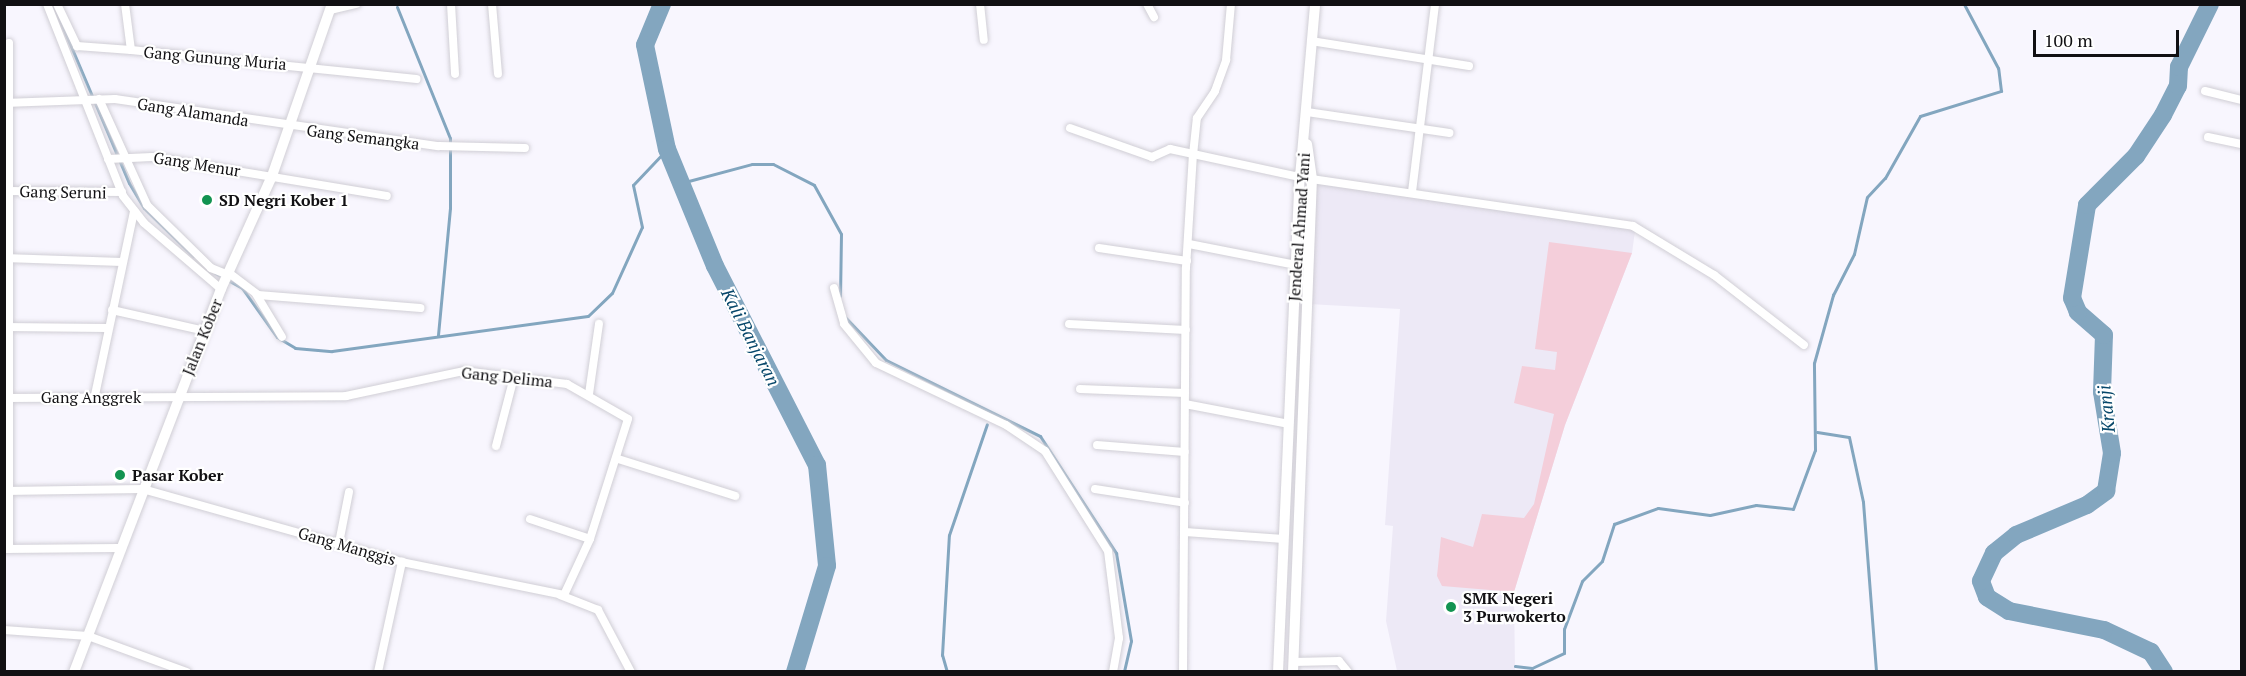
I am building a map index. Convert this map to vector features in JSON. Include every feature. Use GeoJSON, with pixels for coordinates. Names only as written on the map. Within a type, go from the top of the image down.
{"type":"FeatureCollection","features":[{"type":"Feature","properties":{"kind":"main road"},"geometry":{"type":"LineString","coordinates":[[1306,138],[1315,4]]}},
{"type":"Feature","properties":{"kind":"main road","name":"Jalan Kober"},"geometry":{"type":"LineString","coordinates":[[74,672],[119,548],[204,331],[272,176],[331,7]]}},
{"type":"Feature","properties":{"kind":"main road","name":"Jenderal Ahmad Yani"},"geometry":{"type":"LineString","coordinates":[[1278,672],[1300,177],[1306,138]]}},
{"type":"Feature","properties":{"kind":"main road","name":"Jenderal Ahmad Yani"},"geometry":{"type":"LineString","coordinates":[[1293,667],[1312,179],[1306,138]]}},
{"type":"Feature","properties":{"kind":"main road"},"geometry":{"type":"LineString","coordinates":[[1279,641],[1294,641]]}},
{"type":"Feature","properties":{"kind":"street"},"geometry":{"type":"LineString","coordinates":[[48,4],[94,99],[117,157],[147,205],[196,256],[226,279]]}},
{"type":"Feature","properties":{"kind":"street"},"geometry":{"type":"LineString","coordinates":[[57,4],[77,45],[131,50]]}},
{"type":"Feature","properties":{"kind":"street","name":"Gang Gunung Muria"},"geometry":{"type":"LineString","coordinates":[[125,4],[131,50],[417,79]]}},
{"type":"Feature","properties":{"kind":"street"},"geometry":{"type":"LineString","coordinates":[[331,7],[356,4]]}},
{"type":"Feature","properties":{"kind":"street"},"geometry":{"type":"LineString","coordinates":[[451,4],[455,74]]}},
{"type":"Feature","properties":{"kind":"street"},"geometry":{"type":"LineString","coordinates":[[492,4],[498,74]]}},
{"type":"Feature","properties":{"kind":"street"},"geometry":{"type":"LineString","coordinates":[[980,4],[984,40]]}},
{"type":"Feature","properties":{"kind":"street"},"geometry":{"type":"LineString","coordinates":[[1147,4],[1154,17]]}},
{"type":"Feature","properties":{"kind":"street"},"geometry":{"type":"LineString","coordinates":[[1183,672],[1187,261],[1193,155],[1197,118],[1215,91],[1226,60],[1231,4]]}},
{"type":"Feature","properties":{"kind":"street"},"geometry":{"type":"LineString","coordinates":[[1412,192],[1435,4]]}},
{"type":"Feature","properties":{"kind":"street"},"geometry":{"type":"LineString","coordinates":[[1311,42],[1470,66]]}},
{"type":"Feature","properties":{"kind":"street"},"geometry":{"type":"LineString","coordinates":[[9,43],[6,103],[7,549],[119,548]]}},
{"type":"Feature","properties":{"kind":"street"},"geometry":{"type":"LineString","coordinates":[[2205,91],[2241,100]]}},
{"type":"Feature","properties":{"kind":"street"},"geometry":{"type":"LineString","coordinates":[[94,99],[117,157],[122,192],[134,211],[226,279],[256,294],[420,308]]}},
{"type":"Feature","properties":{"kind":"street","name":"Gang Alamanda"},"geometry":{"type":"LineString","coordinates":[[6,103],[94,99],[288,128]]}},
{"type":"Feature","properties":{"kind":"street"},"geometry":{"type":"LineString","coordinates":[[1306,112],[1449,133]]}},
{"type":"Feature","properties":{"kind":"street","name":"Gang Semangka"},"geometry":{"type":"LineString","coordinates":[[288,128],[439,146],[525,148]]}},
{"type":"Feature","properties":{"kind":"street"},"geometry":{"type":"LineString","coordinates":[[1070,128],[1152,157],[1164,148],[1300,177]]}},
{"type":"Feature","properties":{"kind":"street"},"geometry":{"type":"LineString","coordinates":[[2208,137],[2241,144]]}},
{"type":"Feature","properties":{"kind":"street","name":"Gang Menur"},"geometry":{"type":"LineString","coordinates":[[117,157],[272,176],[387,196]]}},
{"type":"Feature","properties":{"kind":"street"},"geometry":{"type":"LineString","coordinates":[[1312,179],[1633,226],[1714,275],[1804,345]]}},
{"type":"Feature","properties":{"kind":"street","name":"Gang Seruni"},"geometry":{"type":"LineString","coordinates":[[6,191],[122,192]]}},
{"type":"Feature","properties":{"kind":"street"},"geometry":{"type":"LineString","coordinates":[[95,395],[107,328],[134,211]]}},
{"type":"Feature","properties":{"kind":"street"},"geometry":{"type":"LineString","coordinates":[[1189,244],[1296,265]]}},
{"type":"Feature","properties":{"kind":"street"},"geometry":{"type":"LineString","coordinates":[[1100,248],[1187,261]]}},
{"type":"Feature","properties":{"kind":"street"},"geometry":{"type":"LineString","coordinates":[[6,258],[122,262]]}},
{"type":"Feature","properties":{"kind":"street"},"geometry":{"type":"LineString","coordinates":[[834,288],[844,324],[876,363],[1006,424],[1045,451],[1108,552],[1119,638],[1113,672]]}},
{"type":"Feature","properties":{"kind":"street"},"geometry":{"type":"LineString","coordinates":[[256,294],[282,337]]}},
{"type":"Feature","properties":{"kind":"street"},"geometry":{"type":"LineString","coordinates":[[112,309],[204,331]]}},
{"type":"Feature","properties":{"kind":"street"},"geometry":{"type":"LineString","coordinates":[[590,394],[599,324]]}},
{"type":"Feature","properties":{"kind":"street"},"geometry":{"type":"LineString","coordinates":[[1069,324],[1186,330]]}},
{"type":"Feature","properties":{"kind":"street"},"geometry":{"type":"LineString","coordinates":[[6,327],[107,328]]}},
{"type":"Feature","properties":{"kind":"street","name":"Gang Delima"},"geometry":{"type":"LineString","coordinates":[[178,398],[346,396],[446,373],[514,376],[567,384],[590,394],[628,419],[618,459],[570,589],[556,594]]}},
{"type":"Feature","properties":{"kind":"street"},"geometry":{"type":"LineString","coordinates":[[496,446],[514,376]]}},
{"type":"Feature","properties":{"kind":"street"},"geometry":{"type":"LineString","coordinates":[[1080,388],[1185,393]]}},
{"type":"Feature","properties":{"kind":"street","name":"Gang Anggrek"},"geometry":{"type":"LineString","coordinates":[[6,398],[95,395],[178,398]]}},
{"type":"Feature","properties":{"kind":"street"},"geometry":{"type":"LineString","coordinates":[[1185,404],[1289,424]]}},
{"type":"Feature","properties":{"kind":"street"},"geometry":{"type":"LineString","coordinates":[[1097,445],[1185,452]]}},
{"type":"Feature","properties":{"kind":"street"},"geometry":{"type":"LineString","coordinates":[[618,459],[735,496]]}},
{"type":"Feature","properties":{"kind":"street","name":"Gang Manggis"},"geometry":{"type":"LineString","coordinates":[[7,491],[143,489],[402,562],[556,594],[598,610],[631,672]]}},
{"type":"Feature","properties":{"kind":"street"},"geometry":{"type":"LineString","coordinates":[[1095,489],[1185,503]]}},
{"type":"Feature","properties":{"kind":"street"},"geometry":{"type":"LineString","coordinates":[[339,543],[349,492]]}},
{"type":"Feature","properties":{"kind":"street"},"geometry":{"type":"LineString","coordinates":[[530,519],[590,539]]}},
{"type":"Feature","properties":{"kind":"street"},"geometry":{"type":"LineString","coordinates":[[1185,532],[1284,539]]}},
{"type":"Feature","properties":{"kind":"street"},"geometry":{"type":"LineString","coordinates":[[378,672],[402,562]]}},
{"type":"Feature","properties":{"kind":"street"},"geometry":{"type":"LineString","coordinates":[[4,630],[88,636],[187,672]]}},
{"type":"Feature","properties":{"kind":"street"},"geometry":{"type":"LineString","coordinates":[[1293,667],[1339,661],[1348,672]]}},
{"type":"Feature","properties":{"kind":"shaded area"},"geometry":{"type":"Polygon","coordinates":[[[1312,179],[1636,224],[1632,253],[1565,425],[1514,592],[1515,671],[1397,671],[1386,621],[1393,526],[1385,525],[1400,309],[1308,304],[1312,179]]]}},
{"type":"Feature","properties":{"kind":"shaded area"},"geometry":{"type":"Polygon","coordinates":[[[1549,242],[1632,253],[1565,425],[1514,592],[1442,586],[1437,576],[1441,537],[1473,547],[1482,514],[1524,518],[1534,504],[1554,414],[1514,403],[1522,366],[1555,370],[1557,352],[1535,349],[1549,242]]]}},
{"type":"Feature","properties":{"kind":"waterway"},"geometry":{"type":"LineString","coordinates":[[53,4],[129,183],[144,208],[193,256]]}},
{"type":"Feature","properties":{"kind":"waterway","name":"Kali Banjaran"},"geometry":{"type":"LineString","coordinates":[[662,4],[645,45],[667,149],[715,266],[817,465],[827,566],[795,672]]}},
{"type":"Feature","properties":{"kind":"waterway"},"geometry":{"type":"LineString","coordinates":[[1515,666],[1532,668],[1564,653],[1564,629],[1582,581],[1602,561],[1614,524],[1658,508],[1710,515],[1756,505],[1793,509],[1815,450],[1814,363],[1833,295],[1854,254],[1867,197],[1885,178],[1920,116],[2001,91],[1998,68],[1964,4]]}},
{"type":"Feature","properties":{"kind":"waterway","name":"Kranji"},"geometry":{"type":"LineString","coordinates":[[2164,672],[2151,652],[2104,630],[2009,611],[1987,597],[1981,581],[1994,553],[2016,535],[2087,505],[2106,491],[2112,453],[2102,392],[2104,335],[2078,312],[2072,298],[2087,205],[2136,156],[2163,115],[2178,86],[2179,67],[2210,4]]}},
{"type":"Feature","properties":{"kind":"waterway"},"geometry":{"type":"LineString","coordinates":[[397,7],[450,138],[450,208],[438,335]]}},
{"type":"Feature","properties":{"kind":"waterway"},"geometry":{"type":"LineString","coordinates":[[215,273],[242,288],[277,337],[295,348],[332,351],[588,316],[612,293],[642,227],[633,185],[667,149]]}},
{"type":"Feature","properties":{"kind":"waterway"},"geometry":{"type":"LineString","coordinates":[[681,183],[752,164],[773,164],[814,185],[841,234],[840,296]]}},
{"type":"Feature","properties":{"kind":"waterway"},"geometry":{"type":"LineString","coordinates":[[845,317],[886,360],[1040,436],[1116,553],[1131,641],[1124,672]]}},
{"type":"Feature","properties":{"kind":"waterway"},"geometry":{"type":"LineString","coordinates":[[947,672],[942,655],[949,535],[987,424]]}},
{"type":"Feature","properties":{"kind":"waterway"},"geometry":{"type":"LineString","coordinates":[[1817,432],[1849,437],[1863,502],[1876,672]]}},
{"type":"Feature","properties":{"kind":"place","name":"SD Negri Kober 1"},"geometry":{"type":"Point","coordinates":[207,200]}},
{"type":"Feature","properties":{"kind":"place","name":"Pasar Kober"},"geometry":{"type":"Point","coordinates":[120,475]}},
{"type":"Feature","properties":{"kind":"place","name":"SMK Negeri 3 Purwokerto"},"geometry":{"type":"Point","coordinates":[1451,607]}}]}
